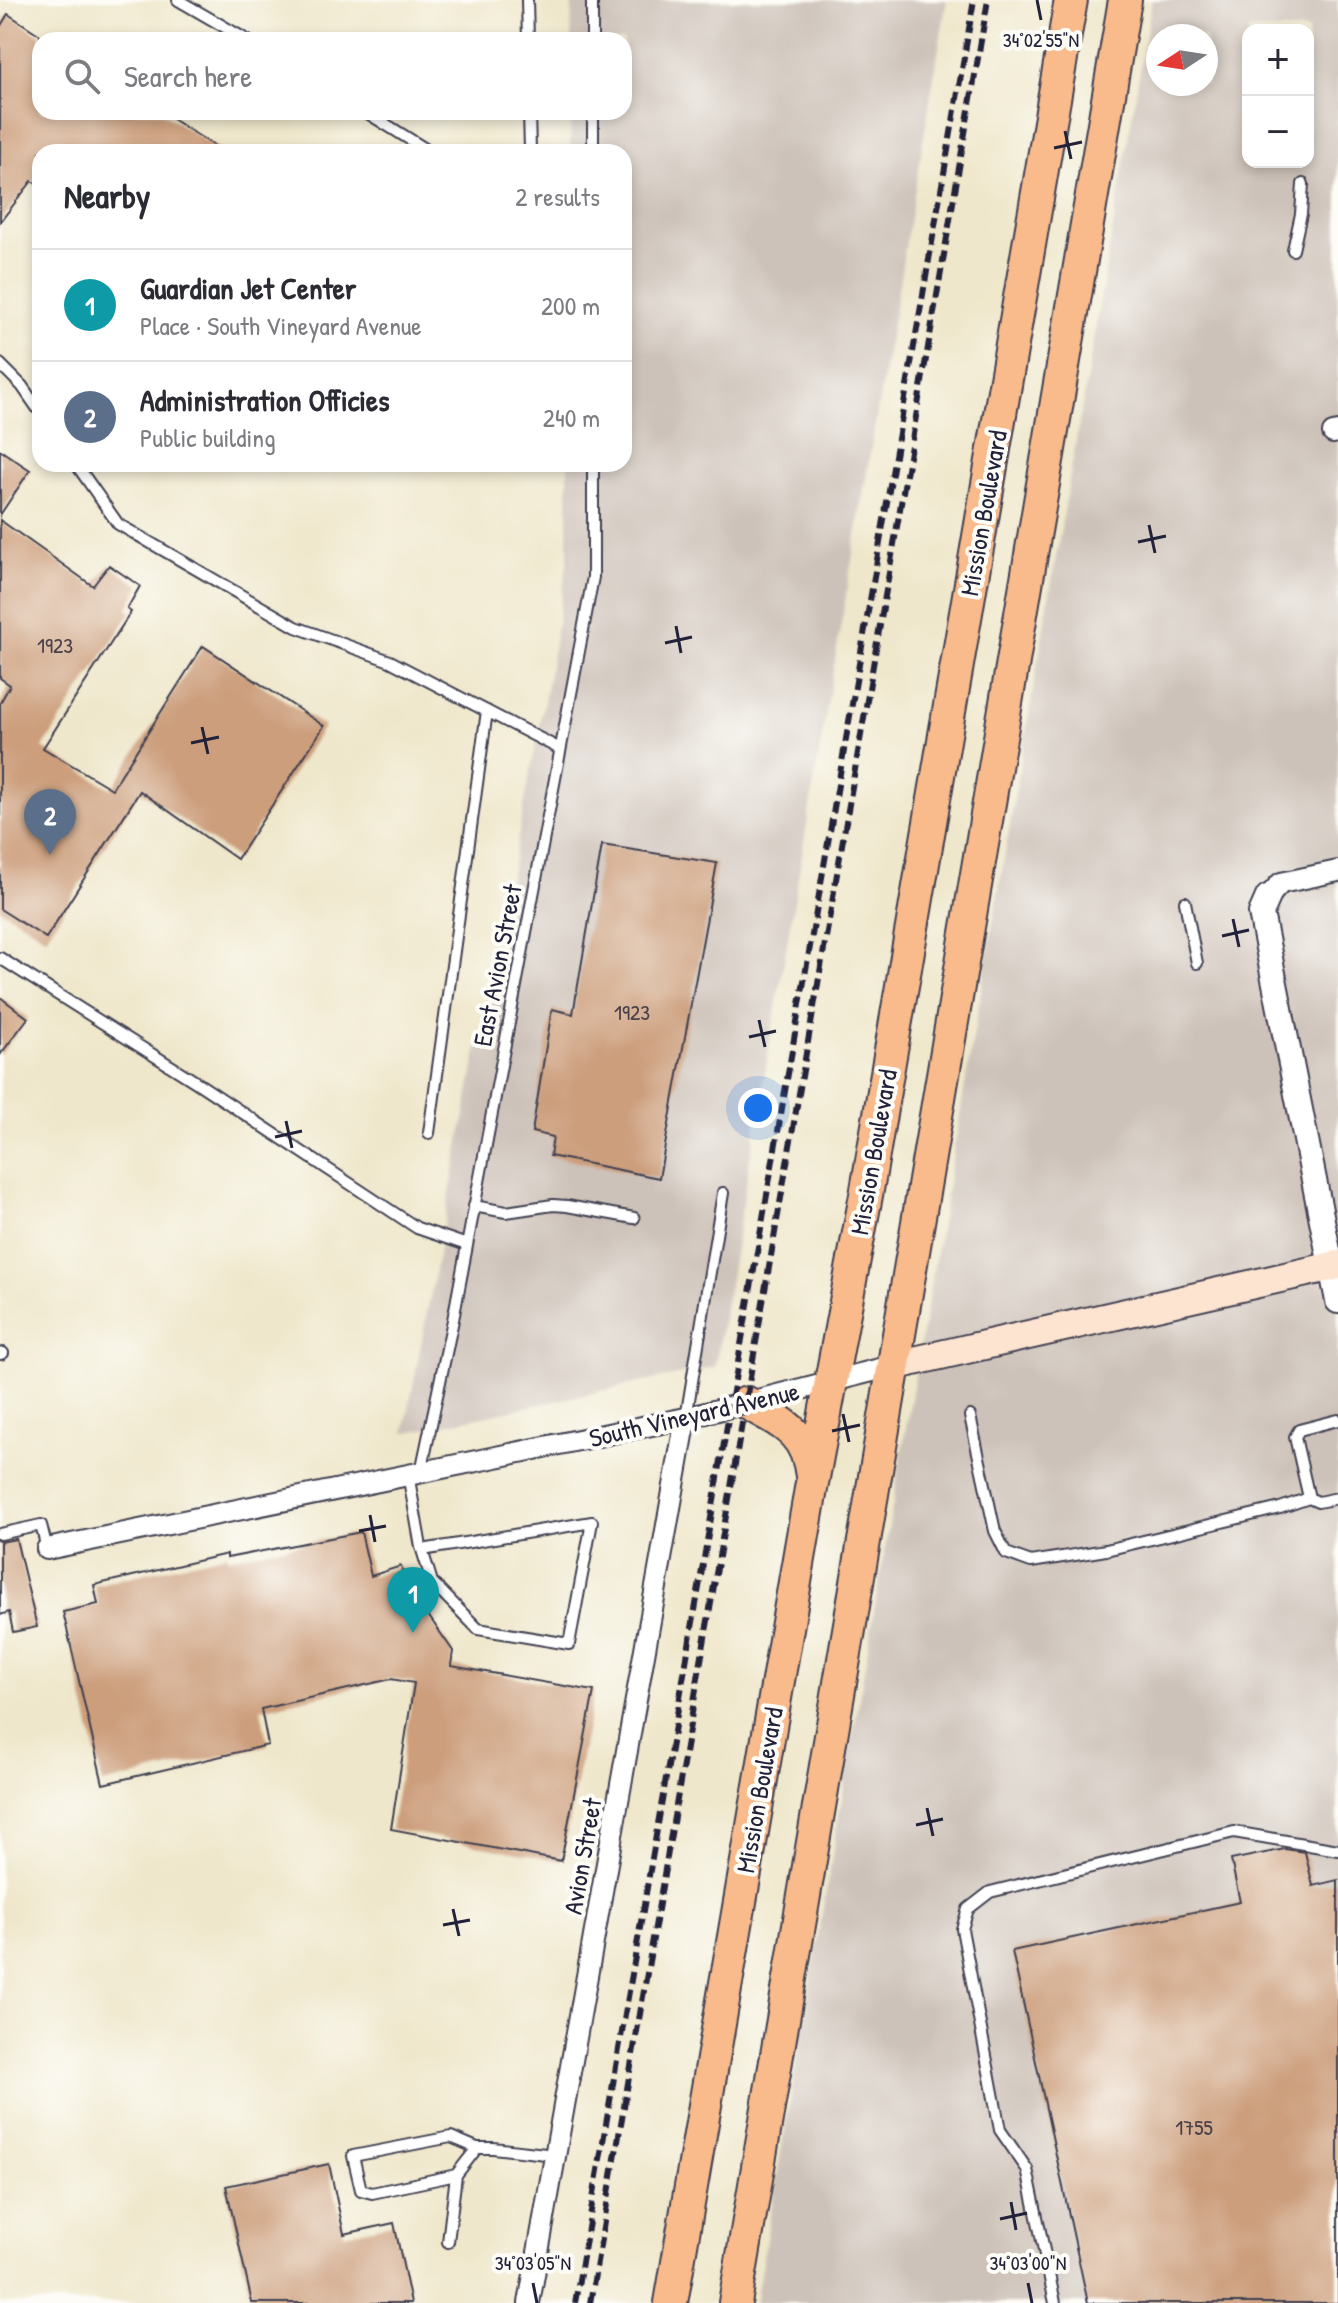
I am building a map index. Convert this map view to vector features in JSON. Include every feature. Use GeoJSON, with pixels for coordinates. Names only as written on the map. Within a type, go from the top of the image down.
{"type":"FeatureCollection","features":[{"type":"Feature","properties":{"kind":"main road","name":"Mission Boulevard"},"geometry":{"type":"LineString","coordinates":[[671,2303],[812,1483],[870,1175],[1071,0]]}},
{"type":"Feature","properties":{"kind":"main road","name":"Mission Boulevard"},"geometry":{"type":"LineString","coordinates":[[735,2303],[892,1366],[1130,1]]}},
{"type":"Feature","properties":{"kind":"main road","name":"South Vineyard Avenue"},"geometry":{"type":"LineString","coordinates":[[892,1366],[1334,1265]]}},
{"type":"Feature","properties":{"kind":"main road"},"geometry":{"type":"LineString","coordinates":[[747,1403],[777,1420],[804,1445],[810,1457],[812,1483]]}},
{"type":"Feature","properties":{"kind":"street"},"geometry":{"type":"LineString","coordinates":[[1338,871],[1281,883],[1268,897],[1261,913],[1334,1265],[1338,1301]]}},
{"type":"Feature","properties":{"kind":"street","name":"South Vineyard Avenue"},"geometry":{"type":"LineString","coordinates":[[47,1549],[686,1418],[892,1366]]}},
{"type":"Feature","properties":{"kind":"street","name":"Avion Street"},"geometry":{"type":"LineString","coordinates":[[529,2303],[686,1418]]}},
{"type":"Feature","properties":{"kind":"lane"},"geometry":{"type":"LineString","coordinates":[[178,0],[233,32]]}},
{"type":"Feature","properties":{"kind":"lane"},"geometry":{"type":"LineString","coordinates":[[527,0],[528,32]]}},
{"type":"Feature","properties":{"kind":"lane"},"geometry":{"type":"LineString","coordinates":[[592,0],[592,32]]}},
{"type":"Feature","properties":{"kind":"lane"},"geometry":{"type":"LineString","coordinates":[[379,120],[417,144]]}},
{"type":"Feature","properties":{"kind":"lane"},"geometry":{"type":"LineString","coordinates":[[529,120],[530,144]]}},
{"type":"Feature","properties":{"kind":"lane"},"geometry":{"type":"LineString","coordinates":[[593,120],[593,144]]}},
{"type":"Feature","properties":{"kind":"lane"},"geometry":{"type":"LineString","coordinates":[[1293,250],[1301,214],[1303,184]]}},
{"type":"Feature","properties":{"kind":"lane"},"geometry":{"type":"LineString","coordinates":[[0,364],[32,400]]}},
{"type":"Feature","properties":{"kind":"lane"},"geometry":{"type":"LineString","coordinates":[[82,472],[118,524],[296,627],[390,661],[560,749]]}},
{"type":"Feature","properties":{"kind":"lane","name":"East Avion Street"},"geometry":{"type":"LineString","coordinates":[[415,1473],[467,1245],[593,577],[593,472]]}},
{"type":"Feature","properties":{"kind":"lane"},"geometry":{"type":"LineString","coordinates":[[429,1133],[487,711]]}},
{"type":"Feature","properties":{"kind":"lane"},"geometry":{"type":"LineString","coordinates":[[1185,902],[1197,963]]}},
{"type":"Feature","properties":{"kind":"lane"},"geometry":{"type":"LineString","coordinates":[[0,958],[196,1082],[417,1228],[467,1245]]}},
{"type":"Feature","properties":{"kind":"lane"},"geometry":{"type":"LineString","coordinates":[[686,1418],[723,1193]]}},
{"type":"Feature","properties":{"kind":"lane"},"geometry":{"type":"LineString","coordinates":[[474,1206],[506,1212],[567,1206],[634,1218]]}},
{"type":"Feature","properties":{"kind":"lane"},"geometry":{"type":"LineString","coordinates":[[970,1416],[995,1531],[1006,1553],[1031,1562],[1106,1550],[1280,1508],[1309,1498],[1318,1502],[1338,1498]]}},
{"type":"Feature","properties":{"kind":"lane"},"geometry":{"type":"LineString","coordinates":[[1309,1498],[1295,1437],[1299,1430],[1338,1420]]}},
{"type":"Feature","properties":{"kind":"lane"},"geometry":{"type":"LineString","coordinates":[[415,1473],[422,1550],[432,1582],[478,1629],[569,1644],[592,1522],[422,1550]]}},
{"type":"Feature","properties":{"kind":"lane"},"geometry":{"type":"LineString","coordinates":[[0,1534],[41,1525],[47,1549]]}},
{"type":"Feature","properties":{"kind":"lane"},"geometry":{"type":"LineString","coordinates":[[1055,2303],[1027,2169],[1000,2130],[962,1929],[968,1909],[990,1892],[1234,1832],[1338,1850]]}},
{"type":"Feature","properties":{"kind":"lane"},"geometry":{"type":"LineString","coordinates":[[456,2175],[372,2193],[361,2190],[353,2156],[451,2137],[477,2148],[555,2155]]}},
{"type":"Feature","properties":{"kind":"lane"},"geometry":{"type":"LineString","coordinates":[[448,2242],[456,2175],[477,2148]]}},
{"type":"Feature","properties":{"kind":"shaded area"},"geometry":{"type":"Polygon","coordinates":[[[572,0],[947,0],[715,1367],[404,1433],[546,691],[568,558],[568,472],[632,472],[632,144],[570,144],[571,120],[632,120],[632,32],[571,32],[572,0]]]}},
{"type":"Feature","properties":{"kind":"shaded area"},"geometry":{"type":"Polygon","coordinates":[[[1152,0],[1338,0],[1338,2303],[755,2303],[1146,35],[1146,96],[1218,96],[1218,24],[1148,24],[1152,0]]]}},
{"type":"Feature","properties":{"kind":"building"},"geometry":{"type":"Polygon","coordinates":[[[8,14],[35,32],[32,32],[32,120],[174,120],[211,144],[32,144],[32,181],[0,222],[0,27],[8,14]]]}},
{"type":"Feature","properties":{"kind":"building"},"geometry":{"type":"Polygon","coordinates":[[[0,450],[30,470],[0,515],[0,450]]]}},
{"type":"Feature","properties":{"kind":"building"},"geometry":{"type":"Polygon","coordinates":[[[0,520],[93,586],[109,565],[140,586],[127,609],[131,612],[43,748],[112,789],[203,646],[324,726],[237,859],[140,791],[46,938],[0,909],[0,703],[10,685],[0,678],[0,520]]]}},
{"type":"Feature","properties":{"kind":"building"},"geometry":{"type":"Polygon","coordinates":[[[602,845],[717,863],[659,1178],[550,1156],[553,1137],[532,1132],[552,1009],[573,1014],[602,845]]]}},
{"type":"Feature","properties":{"kind":"building"},"geometry":{"type":"Polygon","coordinates":[[[0,997],[28,1018],[0,1055],[0,997]]]}},
{"type":"Feature","properties":{"kind":"building"},"geometry":{"type":"Polygon","coordinates":[[[361,1532],[371,1576],[401,1566],[405,1582],[403,1593],[415,1611],[428,1615],[453,1651],[451,1666],[594,1691],[561,1861],[391,1829],[414,1683],[391,1679],[261,1709],[268,1745],[103,1784],[63,1612],[98,1604],[94,1585],[227,1554],[227,1558],[361,1532]]]}},
{"type":"Feature","properties":{"kind":"building"},"geometry":{"type":"Polygon","coordinates":[[[16,1539],[37,1627],[13,1632],[9,1612],[0,1615],[0,1542],[16,1539]]]}},
{"type":"Feature","properties":{"kind":"building"},"geometry":{"type":"Polygon","coordinates":[[[1285,1849],[1305,1852],[1313,1886],[1338,1880],[1338,2303],[1088,2303],[1012,1951],[1240,1902],[1231,1860],[1285,1849]]]}},
{"type":"Feature","properties":{"kind":"building"},"geometry":{"type":"Polygon","coordinates":[[[329,2164],[344,2234],[394,2223],[411,2303],[252,2303],[226,2186],[329,2164]]]}},
{"type":"Feature","properties":{"kind":"railway"},"geometry":{"type":"LineString","coordinates":[[575,2303],[974,0]]}},
{"type":"Feature","properties":{"kind":"railway"},"geometry":{"type":"LineString","coordinates":[[590,2303],[988,0]]}},
{"type":"Feature","properties":{"kind":"place","name":"Administration Officies"},"geometry":{"type":"Point","coordinates":[50,855]}},
{"type":"Feature","properties":{"kind":"place","name":"Guardian Jet Center"},"geometry":{"type":"Point","coordinates":[413,1633]}}]}
